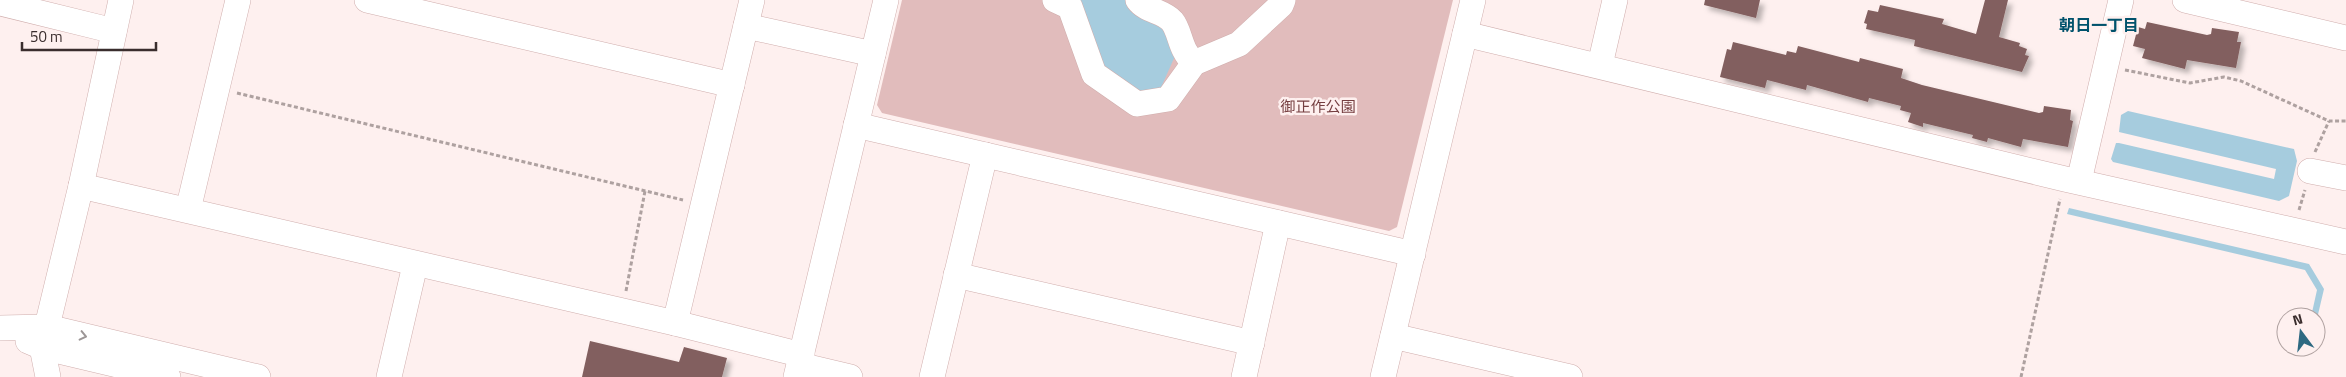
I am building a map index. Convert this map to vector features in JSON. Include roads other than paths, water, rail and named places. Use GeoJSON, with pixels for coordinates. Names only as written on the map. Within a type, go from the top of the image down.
{"type":"FeatureCollection","features":[{"type":"Feature","properties":{"kind":"street"},"geometry":{"type":"LineString","coordinates":[[48,377],[45,337],[81,186],[121,0]]}},
{"type":"Feature","properties":{"kind":"street"},"geometry":{"type":"LineString","coordinates":[[188,210],[238,0]]}},
{"type":"Feature","properties":{"kind":"street"},"geometry":{"type":"LineString","coordinates":[[675,323],[752,0]]}},
{"type":"Feature","properties":{"kind":"street"},"geometry":{"type":"LineString","coordinates":[[803,367],[856,125],[886,0]]}},
{"type":"Feature","properties":{"kind":"street"},"geometry":{"type":"LineString","coordinates":[[1055,0],[1070,7],[1094,74],[1137,104],[1168,99],[1194,63],[1239,44],[1281,5],[1283,0]]}},
{"type":"Feature","properties":{"kind":"street"},"geometry":{"type":"LineString","coordinates":[[1138,0],[1142,5],[1172,21],[1186,55],[1194,63]]}},
{"type":"Feature","properties":{"kind":"street"},"geometry":{"type":"LineString","coordinates":[[1383,377],[1473,0]]}},
{"type":"Feature","properties":{"kind":"street"},"geometry":{"type":"LineString","coordinates":[[1600,65],[1616,0]]}},
{"type":"Feature","properties":{"kind":"street"},"geometry":{"type":"LineString","coordinates":[[2072,180],[2121,0]]}},
{"type":"Feature","properties":{"kind":"street"},"geometry":{"type":"LineString","coordinates":[[2185,0],[2346,38]]}},
{"type":"Feature","properties":{"kind":"street"},"geometry":{"type":"LineString","coordinates":[[381,2],[732,85]]}},
{"type":"Feature","properties":{"kind":"street"},"geometry":{"type":"LineString","coordinates":[[0,3],[114,31]]}},
{"type":"Feature","properties":{"kind":"street"},"geometry":{"type":"LineString","coordinates":[[746,26],[873,54]]}},
{"type":"Feature","properties":{"kind":"street"},"geometry":{"type":"LineString","coordinates":[[1465,34],[2072,180],[2346,242]]}},
{"type":"Feature","properties":{"kind":"street"},"geometry":{"type":"LineString","coordinates":[[856,125],[1412,254]]}},
{"type":"Feature","properties":{"kind":"street"},"geometry":{"type":"LineString","coordinates":[[932,377],[986,155]]}},
{"type":"Feature","properties":{"kind":"street"},"geometry":{"type":"LineString","coordinates":[[2310,171],[2346,178]]}},
{"type":"Feature","properties":{"kind":"street"},"geometry":{"type":"LineString","coordinates":[[81,186],[415,265],[675,323],[803,367],[850,377]]}},
{"type":"Feature","properties":{"kind":"street"},"geometry":{"type":"LineString","coordinates":[[1244,377],[1278,223]]}},
{"type":"Feature","properties":{"kind":"street"},"geometry":{"type":"LineString","coordinates":[[389,377],[415,265]]}},
{"type":"Feature","properties":{"kind":"street"},"geometry":{"type":"LineString","coordinates":[[956,275],[1252,343]]}},
{"type":"Feature","properties":{"kind":"street"},"geometry":{"type":"LineString","coordinates":[[0,329],[258,377]]}},
{"type":"Feature","properties":{"kind":"street"},"geometry":{"type":"LineString","coordinates":[[1393,336],[1570,377]]}},
{"type":"Feature","properties":{"kind":"street"},"geometry":{"type":"LineString","coordinates":[[45,337],[168,377]]}},
{"type":"Feature","properties":{"kind":"water"},"geometry":{"type":"Polygon","coordinates":[[[1072,0],[1131,0],[1166,25],[1175,56],[1159,92],[1151,97],[1114,78],[1090,47],[1072,0]]]}},
{"type":"Feature","properties":{"kind":"water"},"geometry":{"type":"Polygon","coordinates":[[[2128,111],[2294,149],[2297,161],[2289,196],[2279,201],[2113,162],[2111,159],[2116,143],[2119,143],[2274,179],[2276,169],[2119,132],[2121,115],[2128,111]]]}},
{"type":"Feature","properties":{"kind":"water"},"geometry":{"type":"Polygon","coordinates":[[[2069,208],[2309,264],[2324,289],[2320,307],[2313,307],[2317,290],[2305,270],[2067,214],[2069,208]]]}},
{"type":"Feature","properties":{"kind":"district","name":"朝日一丁目"},"geometry":{"type":"Point","coordinates":[2099,25]}},
{"type":"Feature","properties":{"kind":"park label","name":"御正作公園"},"geometry":{"type":"Point","coordinates":[1318,106]}}]}
